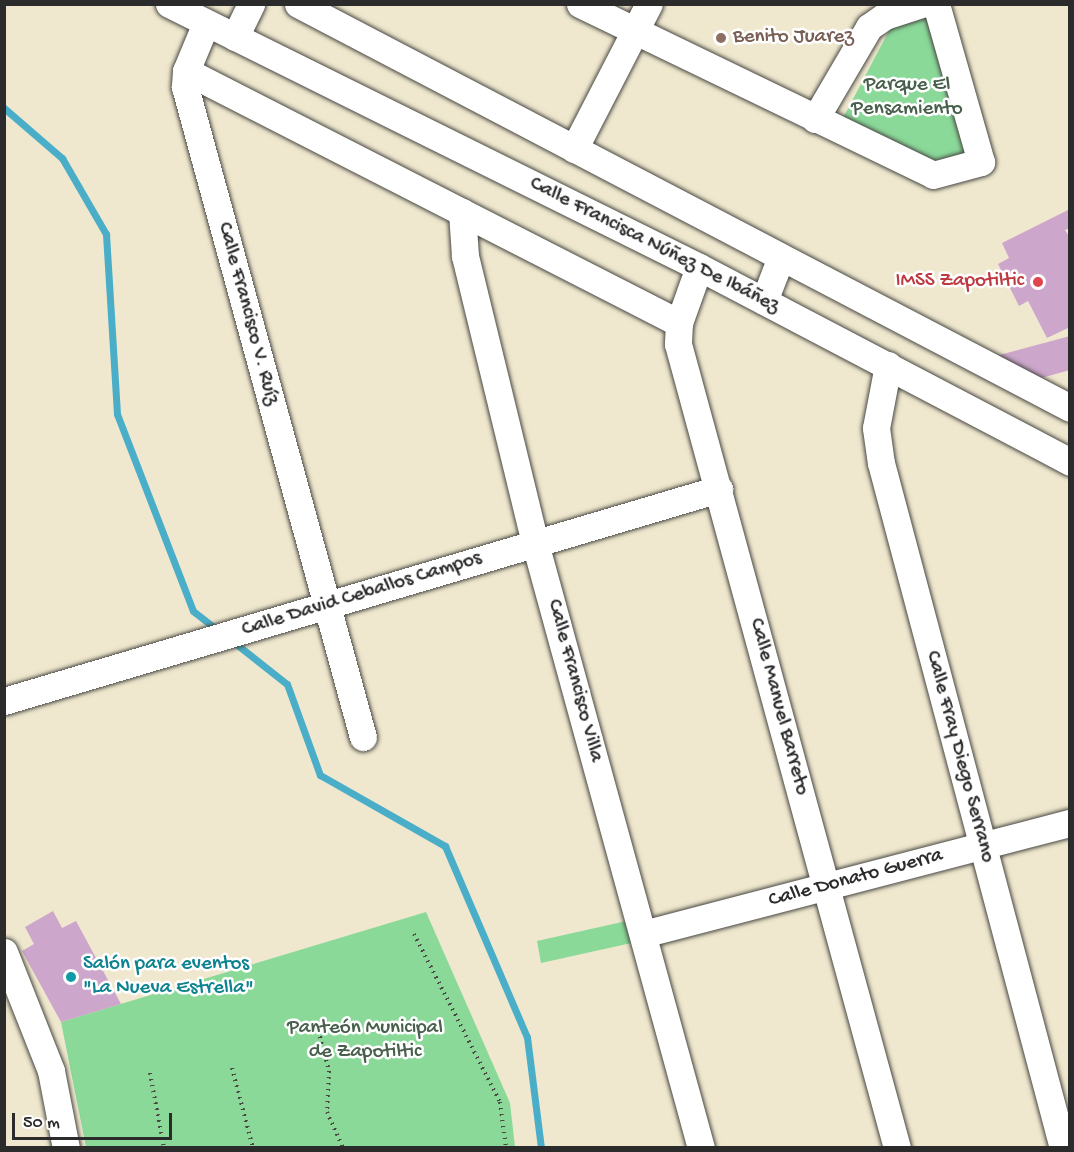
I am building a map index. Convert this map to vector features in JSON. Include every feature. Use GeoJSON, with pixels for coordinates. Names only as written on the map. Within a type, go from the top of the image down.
{"type":"FeatureCollection","features":[{"type":"Feature","properties":{"kind":"street","name":"Calle Francisca Núñez De Ibáñez"},"geometry":{"type":"LineString","coordinates":[[169,4],[699,267],[1027,436],[1070,462]]}},
{"type":"Feature","properties":{"kind":"street"},"geometry":{"type":"LineString","coordinates":[[235,37],[251,4]]}},
{"type":"Feature","properties":{"kind":"street"},"geometry":{"type":"LineString","coordinates":[[298,4],[1059,403],[1027,436]]}},
{"type":"Feature","properties":{"kind":"street"},"geometry":{"type":"LineString","coordinates":[[580,4],[933,175],[981,162],[936,4]]}},
{"type":"Feature","properties":{"kind":"street"},"geometry":{"type":"LineString","coordinates":[[574,149],[649,4]]}},
{"type":"Feature","properties":{"kind":"street"},"geometry":{"type":"LineString","coordinates":[[815,119],[869,27],[885,16],[921,4]]}},
{"type":"Feature","properties":{"kind":"street","name":"Calle Francisco V. Ruíz"},"geometry":{"type":"LineString","coordinates":[[206,23],[186,71],[185,87],[363,737]]}},
{"type":"Feature","properties":{"kind":"street"},"geometry":{"type":"LineString","coordinates":[[186,71],[679,323]]}},
{"type":"Feature","properties":{"kind":"street","name":"Calle Francisco Villa"},"geometry":{"type":"LineString","coordinates":[[462,212],[465,256],[535,543],[701,1148]]}},
{"type":"Feature","properties":{"kind":"street"},"geometry":{"type":"LineString","coordinates":[[764,301],[781,257]]}},
{"type":"Feature","properties":{"kind":"street","name":"Calle Manuel Barreto"},"geometry":{"type":"LineString","coordinates":[[699,267],[679,323],[678,344],[897,1148]]}},
{"type":"Feature","properties":{"kind":"street"},"geometry":{"type":"LineString","coordinates":[[832,335],[851,294]]}},
{"type":"Feature","properties":{"kind":"street","name":"Calle Fray Diego Serrano"},"geometry":{"type":"LineString","coordinates":[[888,365],[876,428],[881,464],[1063,1148]]}},
{"type":"Feature","properties":{"kind":"street","name":"Calle David Ceballos Campos"},"geometry":{"type":"LineString","coordinates":[[4,701],[719,489]]}},
{"type":"Feature","properties":{"kind":"street","name":"Calle Donato Guerra"},"geometry":{"type":"LineString","coordinates":[[643,934],[1070,823]]}},
{"type":"Feature","properties":{"kind":"street"},"geometry":{"type":"LineString","coordinates":[[4,952],[51,1071],[66,1148]]}},
{"type":"Feature","properties":{"kind":"path"},"geometry":{"type":"LineString","coordinates":[[414,934],[500,1102],[506,1148]]}},
{"type":"Feature","properties":{"kind":"path"},"geometry":{"type":"LineString","coordinates":[[317,1025],[329,1071],[327,1112],[343,1148]]}},
{"type":"Feature","properties":{"kind":"path"},"geometry":{"type":"LineString","coordinates":[[232,1068],[253,1148]]}},
{"type":"Feature","properties":{"kind":"path"},"geometry":{"type":"LineString","coordinates":[[150,1073],[164,1148]]}},
{"type":"Feature","properties":{"kind":"green space","name":"Parque El Pensamiento"},"geometry":{"type":"Polygon","coordinates":[[[931,14],[973,154],[933,165],[843,118],[891,27],[931,14]]]}},
{"type":"Feature","properties":{"kind":"green space","name":"Panteón Municipal de Zapotiltic"},"geometry":{"type":"Polygon","coordinates":[[[426,912],[510,1103],[515,1147],[86,1147],[61,1022],[426,912]]]}},
{"type":"Feature","properties":{"kind":"green space"},"geometry":{"type":"Polygon","coordinates":[[[631,920],[636,942],[541,963],[537,941],[631,920]]]}},
{"type":"Feature","properties":{"kind":"building","name":"IMSS Zapotiltic"},"geometry":{"type":"Polygon","coordinates":[[[1070,209],[1070,228],[1065,230],[1070,238],[1070,327],[1047,338],[1028,301],[1019,306],[998,264],[1009,258],[1002,243],[1070,209]]]}},
{"type":"Feature","properties":{"kind":"building"},"geometry":{"type":"Polygon","coordinates":[[[1070,336],[1070,370],[1034,380],[992,357],[1070,336]]]}},
{"type":"Feature","properties":{"kind":"building","name":"Salón para eventos \"La Nueva Estrella\""},"geometry":{"type":"Polygon","coordinates":[[[53,911],[62,928],[76,921],[121,1004],[61,1022],[22,951],[34,944],[25,927],[53,911]]]}},
{"type":"Feature","properties":{"kind":"waterway"},"geometry":{"type":"LineString","coordinates":[[4,108],[62,158],[106,234],[117,414],[193,611],[217,630]]}},
{"type":"Feature","properties":{"kind":"waterway"},"geometry":{"type":"LineString","coordinates":[[231,640],[287,684],[320,775],[445,846],[527,1037],[541,1148]]}},
{"type":"Feature","properties":{"kind":"place","name":"Benito Juarez"},"geometry":{"type":"Point","coordinates":[721,38]}},
{"type":"Feature","properties":{"kind":"place","name":"IMSS Zapotiltic"},"geometry":{"type":"Point","coordinates":[1038,282]}},
{"type":"Feature","properties":{"kind":"place","name":"Salón para eventos \"La Nueva Estrella\""},"geometry":{"type":"Point","coordinates":[71,977]}}]}
